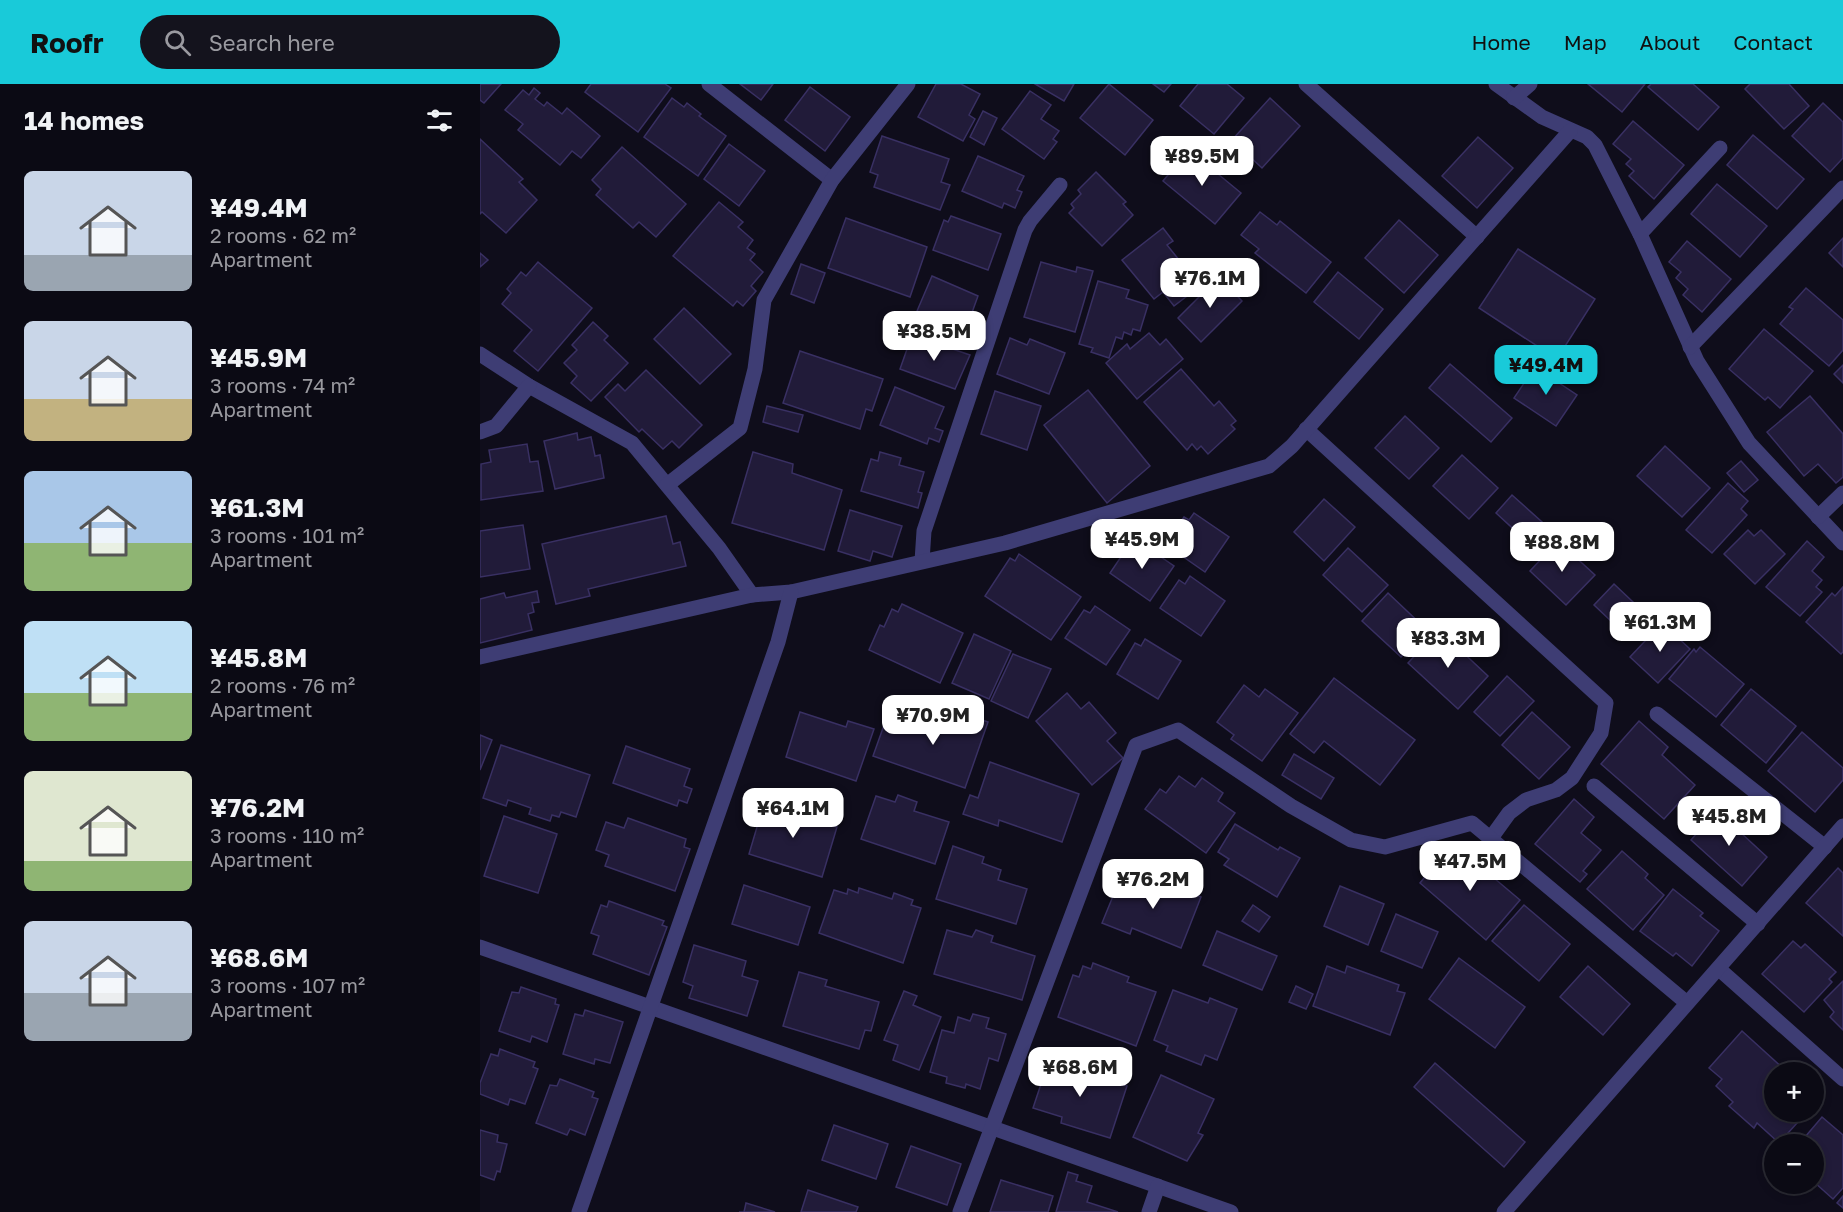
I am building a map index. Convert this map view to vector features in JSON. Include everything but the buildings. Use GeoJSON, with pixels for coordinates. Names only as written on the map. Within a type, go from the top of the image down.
{"type":"FeatureCollection","features":[{"type":"Feature","properties":{"kind":"street"},"geometry":{"type":"LineString","coordinates":[[709,84],[832,180]]}},
{"type":"Feature","properties":{"kind":"street"},"geometry":{"type":"LineString","coordinates":[[667,484],[740,428],[755,369],[764,300],[832,180],[908,84]]}},
{"type":"Feature","properties":{"kind":"street"},"geometry":{"type":"LineString","coordinates":[[1306,84],[1477,237]]}},
{"type":"Feature","properties":{"kind":"street"},"geometry":{"type":"LineString","coordinates":[[1496,84],[1514,98],[1570,131],[1587,137],[1594,145],[1640,234],[1690,347],[1749,443],[1843,543]]}},
{"type":"Feature","properties":{"kind":"street"},"geometry":{"type":"LineString","coordinates":[[1514,98],[1530,84]]}},
{"type":"Feature","properties":{"kind":"street"},"geometry":{"type":"LineString","coordinates":[[480,657],[752,595],[791,592],[1005,543],[1257,470],[1280,458],[1570,131]]}},
{"type":"Feature","properties":{"kind":"street"},"geometry":{"type":"LineString","coordinates":[[1640,234],[1720,148]]}},
{"type":"Feature","properties":{"kind":"street"},"geometry":{"type":"LineString","coordinates":[[922,561],[924,531],[1025,230],[1060,185]]}},
{"type":"Feature","properties":{"kind":"street"},"geometry":{"type":"LineString","coordinates":[[1690,347],[1843,188]]}},
{"type":"Feature","properties":{"kind":"street"},"geometry":{"type":"LineString","coordinates":[[480,354],[529,386],[622,435],[667,484],[719,548],[752,595]]}},
{"type":"Feature","properties":{"kind":"street"},"geometry":{"type":"LineString","coordinates":[[480,432],[496,426],[529,386]]}},
{"type":"Feature","properties":{"kind":"street"},"geometry":{"type":"LineString","coordinates":[[1306,429],[1606,703],[1601,733],[1572,778],[1556,790],[1526,800],[1509,813],[1491,838]]}},
{"type":"Feature","properties":{"kind":"street"},"geometry":{"type":"LineString","coordinates":[[1818,517],[1843,493]]}},
{"type":"Feature","properties":{"kind":"street"},"geometry":{"type":"LineString","coordinates":[[579,1212],[778,642],[791,592]]}},
{"type":"Feature","properties":{"kind":"street"},"geometry":{"type":"LineString","coordinates":[[1657,714],[1825,847]]}},
{"type":"Feature","properties":{"kind":"street"},"geometry":{"type":"LineString","coordinates":[[960,1212],[990,1126],[1136,745],[1178,730],[1291,806],[1351,840],[1384,847],[1472,823],[1687,1003]]}},
{"type":"Feature","properties":{"kind":"street"},"geometry":{"type":"LineString","coordinates":[[1594,786],[1758,924]]}},
{"type":"Feature","properties":{"kind":"street"},"geometry":{"type":"LineString","coordinates":[[1504,1212],[1843,826]]}},
{"type":"Feature","properties":{"kind":"street"},"geometry":{"type":"LineString","coordinates":[[480,947],[1231,1212]]}},
{"type":"Feature","properties":{"kind":"street"},"geometry":{"type":"LineString","coordinates":[[1719,969],[1843,1079]]}},
{"type":"Feature","properties":{"kind":"street"},"geometry":{"type":"LineString","coordinates":[[1149,1212],[1158,1186]]}}]}
